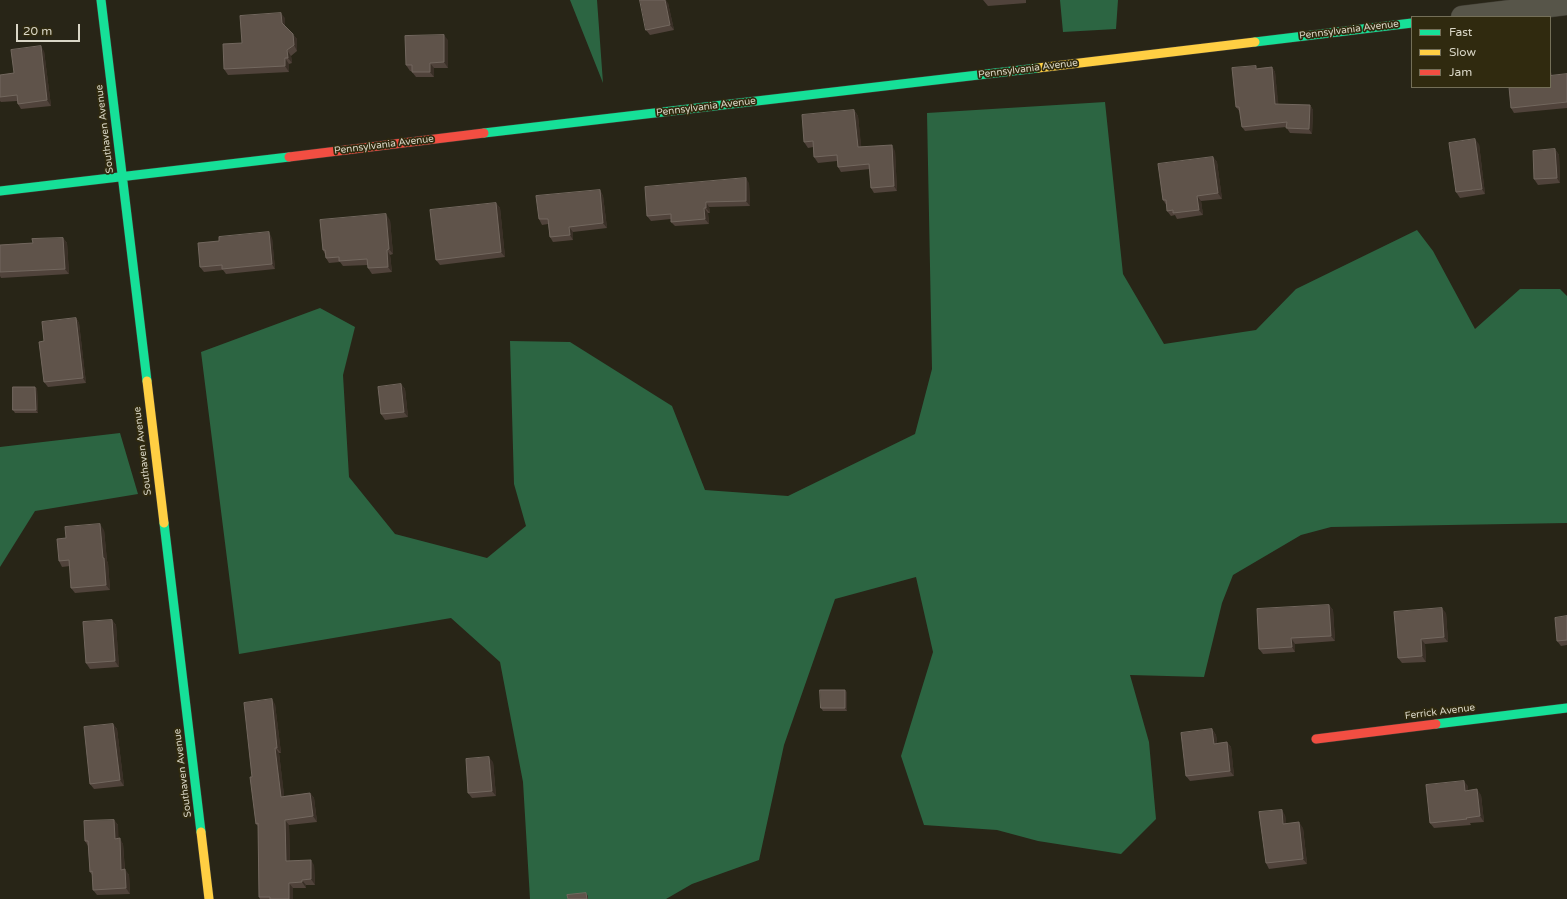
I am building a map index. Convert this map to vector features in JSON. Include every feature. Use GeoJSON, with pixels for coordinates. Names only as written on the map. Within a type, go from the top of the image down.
{"type":"FeatureCollection","features":[{"type":"Feature","properties":{"kind":"street","name":"Southaven Avenue"},"geometry":{"type":"LineString","coordinates":[[101,0],[121,177],[209,899]]}},
{"type":"Feature","properties":{"kind":"street"},"geometry":{"type":"LineString","coordinates":[[1470,16],[1567,4]]}},
{"type":"Feature","properties":{"kind":"street","name":"Pennsylvania Avenue"},"geometry":{"type":"LineString","coordinates":[[0,191],[1411,23]]}},
{"type":"Feature","properties":{"kind":"street","name":"Ferrick Avenue"},"geometry":{"type":"LineString","coordinates":[[1316,739],[1567,708]]}},
{"type":"Feature","properties":{"kind":"green space"},"geometry":{"type":"Polygon","coordinates":[[[570,0],[597,0],[603,83],[570,0]]]}},
{"type":"Feature","properties":{"kind":"green space"},"geometry":{"type":"Polygon","coordinates":[[[1060,0],[1118,0],[1116,29],[1063,32],[1060,0]]]}},
{"type":"Feature","properties":{"kind":"green space"},"geometry":{"type":"Polygon","coordinates":[[[1105,102],[1123,274],[1164,344],[1256,330],[1296,289],[1417,230],[1433,251],[1475,329],[1520,289],[1560,289],[1567,296],[1567,523],[1331,527],[1301,535],[1233,575],[1222,603],[1204,677],[1130,675],[1149,742],[1156,819],[1121,854],[1038,841],[997,830],[924,825],[901,756],[933,652],[916,577],[835,599],[784,745],[759,860],[692,884],[666,899],[530,899],[523,782],[500,662],[451,618],[239,654],[201,352],[320,308],[355,327],[343,375],[349,477],[395,534],[487,558],[526,526],[514,484],[510,341],[570,342],[672,406],[705,490],[788,496],[915,434],[932,369],[927,113],[1105,102]]]}},
{"type":"Feature","properties":{"kind":"green space"},"geometry":{"type":"Polygon","coordinates":[[[120,433],[138,494],[35,511],[0,567],[0,447],[120,433]]]}},
{"type":"Feature","properties":{"kind":"building"},"geometry":{"type":"Polygon","coordinates":[[[640,0],[665,0],[670,25],[646,30],[640,0]]]}},
{"type":"Feature","properties":{"kind":"building"},"geometry":{"type":"Polygon","coordinates":[[[281,13],[282,23],[293,34],[294,45],[287,50],[288,58],[285,58],[285,66],[224,69],[223,44],[242,43],[240,16],[281,13]]]}},
{"type":"Feature","properties":{"kind":"building"},"geometry":{"type":"Polygon","coordinates":[[[444,35],[444,62],[430,63],[430,72],[412,72],[412,65],[406,65],[405,36],[444,35]]]}},
{"type":"Feature","properties":{"kind":"building"},"geometry":{"type":"Polygon","coordinates":[[[41,46],[47,100],[18,104],[17,95],[0,97],[0,75],[14,73],[11,50],[41,46]]]}},
{"type":"Feature","properties":{"kind":"building"},"geometry":{"type":"Polygon","coordinates":[[[1256,66],[1256,69],[1272,67],[1275,104],[1310,105],[1309,129],[1286,128],[1287,122],[1242,127],[1239,107],[1236,107],[1232,68],[1256,66]]]}},
{"type":"Feature","properties":{"kind":"building"},"geometry":{"type":"Polygon","coordinates":[[[1567,74],[1567,102],[1511,108],[1509,88],[1551,88],[1551,76],[1567,74]]]}},
{"type":"Feature","properties":{"kind":"building"},"geometry":{"type":"Polygon","coordinates":[[[854,110],[858,147],[892,145],[894,186],[871,188],[869,164],[838,167],[837,155],[814,157],[813,141],[804,142],[802,115],[854,110]]]}},
{"type":"Feature","properties":{"kind":"building"},"geometry":{"type":"Polygon","coordinates":[[[1475,139],[1482,189],[1456,192],[1449,143],[1475,139]]]}},
{"type":"Feature","properties":{"kind":"building"},"geometry":{"type":"Polygon","coordinates":[[[1555,149],[1557,178],[1534,179],[1533,151],[1555,149]]]}},
{"type":"Feature","properties":{"kind":"building"},"geometry":{"type":"Polygon","coordinates":[[[1213,157],[1218,193],[1197,196],[1199,210],[1173,213],[1173,210],[1167,211],[1166,200],[1163,200],[1158,164],[1213,157]]]}},
{"type":"Feature","properties":{"kind":"building"},"geometry":{"type":"Polygon","coordinates":[[[746,178],[746,201],[706,202],[706,208],[704,208],[705,219],[671,222],[671,214],[647,216],[645,187],[746,178]]]}},
{"type":"Feature","properties":{"kind":"building"},"geometry":{"type":"Polygon","coordinates":[[[600,190],[603,223],[569,227],[570,235],[550,237],[548,219],[539,219],[536,196],[600,190]]]}},
{"type":"Feature","properties":{"kind":"building"},"geometry":{"type":"Polygon","coordinates":[[[496,203],[501,252],[436,260],[430,210],[496,203]]]}},
{"type":"Feature","properties":{"kind":"building"},"geometry":{"type":"Polygon","coordinates":[[[386,214],[389,249],[387,250],[388,267],[368,268],[367,259],[339,261],[339,257],[326,258],[325,250],[323,250],[320,220],[386,214]]]}},
{"type":"Feature","properties":{"kind":"building"},"geometry":{"type":"Polygon","coordinates":[[[269,232],[272,264],[222,269],[222,265],[200,267],[198,243],[219,241],[219,237],[269,232]]]}},
{"type":"Feature","properties":{"kind":"building"},"geometry":{"type":"Polygon","coordinates":[[[63,238],[65,269],[0,272],[0,245],[33,243],[32,239],[63,238]]]}},
{"type":"Feature","properties":{"kind":"building"},"geometry":{"type":"Polygon","coordinates":[[[76,318],[83,378],[44,382],[39,342],[44,341],[42,322],[76,318]]]}},
{"type":"Feature","properties":{"kind":"building"},"geometry":{"type":"Polygon","coordinates":[[[401,384],[404,412],[381,414],[378,387],[401,384]]]}},
{"type":"Feature","properties":{"kind":"building"},"geometry":{"type":"Polygon","coordinates":[[[13,387],[35,387],[36,410],[13,410],[13,387]]]}},
{"type":"Feature","properties":{"kind":"building"},"geometry":{"type":"Polygon","coordinates":[[[100,524],[106,585],[71,588],[69,560],[59,561],[57,539],[66,538],[65,527],[100,524]]]}},
{"type":"Feature","properties":{"kind":"building"},"geometry":{"type":"Polygon","coordinates":[[[1329,605],[1331,636],[1291,638],[1292,647],[1259,649],[1257,609],[1329,605]]]}},
{"type":"Feature","properties":{"kind":"building"},"geometry":{"type":"Polygon","coordinates":[[[1442,608],[1444,637],[1421,639],[1422,656],[1398,658],[1394,612],[1442,608]]]}},
{"type":"Feature","properties":{"kind":"building"},"geometry":{"type":"Polygon","coordinates":[[[1567,616],[1567,640],[1557,641],[1555,618],[1567,616]]]}},
{"type":"Feature","properties":{"kind":"building"},"geometry":{"type":"Polygon","coordinates":[[[112,620],[115,661],[86,663],[83,622],[112,620]]]}},
{"type":"Feature","properties":{"kind":"building"},"geometry":{"type":"Polygon","coordinates":[[[820,690],[845,690],[845,708],[821,708],[820,690]]]}},
{"type":"Feature","properties":{"kind":"building"},"geometry":{"type":"Polygon","coordinates":[[[272,699],[277,748],[275,748],[281,797],[310,793],[313,816],[285,820],[286,861],[311,860],[311,879],[302,880],[302,882],[289,883],[289,899],[270,899],[270,897],[259,897],[258,823],[256,824],[250,777],[252,777],[244,703],[272,699]]]}},
{"type":"Feature","properties":{"kind":"building"},"geometry":{"type":"Polygon","coordinates":[[[113,724],[120,780],[90,784],[84,727],[113,724]]]}},
{"type":"Feature","properties":{"kind":"building"},"geometry":{"type":"Polygon","coordinates":[[[1212,729],[1214,744],[1227,742],[1230,771],[1186,776],[1181,733],[1212,729]]]}},
{"type":"Feature","properties":{"kind":"building"},"geometry":{"type":"Polygon","coordinates":[[[489,757],[492,791],[468,793],[466,759],[489,757]]]}},
{"type":"Feature","properties":{"kind":"building"},"geometry":{"type":"Polygon","coordinates":[[[1464,781],[1465,791],[1477,789],[1480,816],[1430,823],[1426,785],[1464,781]]]}},
{"type":"Feature","properties":{"kind":"building"},"geometry":{"type":"Polygon","coordinates":[[[1282,810],[1283,824],[1299,822],[1303,859],[1266,863],[1259,812],[1282,810]]]}},
{"type":"Feature","properties":{"kind":"building"},"geometry":{"type":"Polygon","coordinates":[[[114,820],[115,839],[120,838],[121,870],[125,869],[126,888],[93,890],[88,841],[85,841],[84,821],[114,820]]]}},
{"type":"Feature","properties":{"kind":"building"},"geometry":{"type":"Polygon","coordinates":[[[586,893],[587,899],[568,899],[567,895],[586,893]]]}},
{"type":"Feature","properties":{"kind":"traffic: fast"},"geometry":{"type":"LineString","coordinates":[[101,0],[147,381]]}},
{"type":"Feature","properties":{"kind":"traffic: fast"},"geometry":{"type":"LineString","coordinates":[[1255,42],[1411,23]]}},
{"type":"Feature","properties":{"kind":"traffic: fast"},"geometry":{"type":"LineString","coordinates":[[484,133],[1038,68]]}},
{"type":"Feature","properties":{"kind":"traffic: fast"},"geometry":{"type":"LineString","coordinates":[[0,191],[289,157]]}},
{"type":"Feature","properties":{"kind":"traffic: fast"},"geometry":{"type":"LineString","coordinates":[[164,523],[201,832]]}},
{"type":"Feature","properties":{"kind":"traffic: fast"},"geometry":{"type":"LineString","coordinates":[[1436,724],[1567,708]]}},
{"type":"Feature","properties":{"kind":"traffic: slow"},"geometry":{"type":"LineString","coordinates":[[1038,68],[1255,42]]}},
{"type":"Feature","properties":{"kind":"traffic: slow"},"geometry":{"type":"LineString","coordinates":[[147,381],[164,523]]}},
{"type":"Feature","properties":{"kind":"traffic: slow"},"geometry":{"type":"LineString","coordinates":[[201,832],[209,899]]}},
{"type":"Feature","properties":{"kind":"traffic: jam"},"geometry":{"type":"LineString","coordinates":[[289,157],[484,133]]}},
{"type":"Feature","properties":{"kind":"traffic: jam"},"geometry":{"type":"LineString","coordinates":[[1316,739],[1436,724]]}}]}
